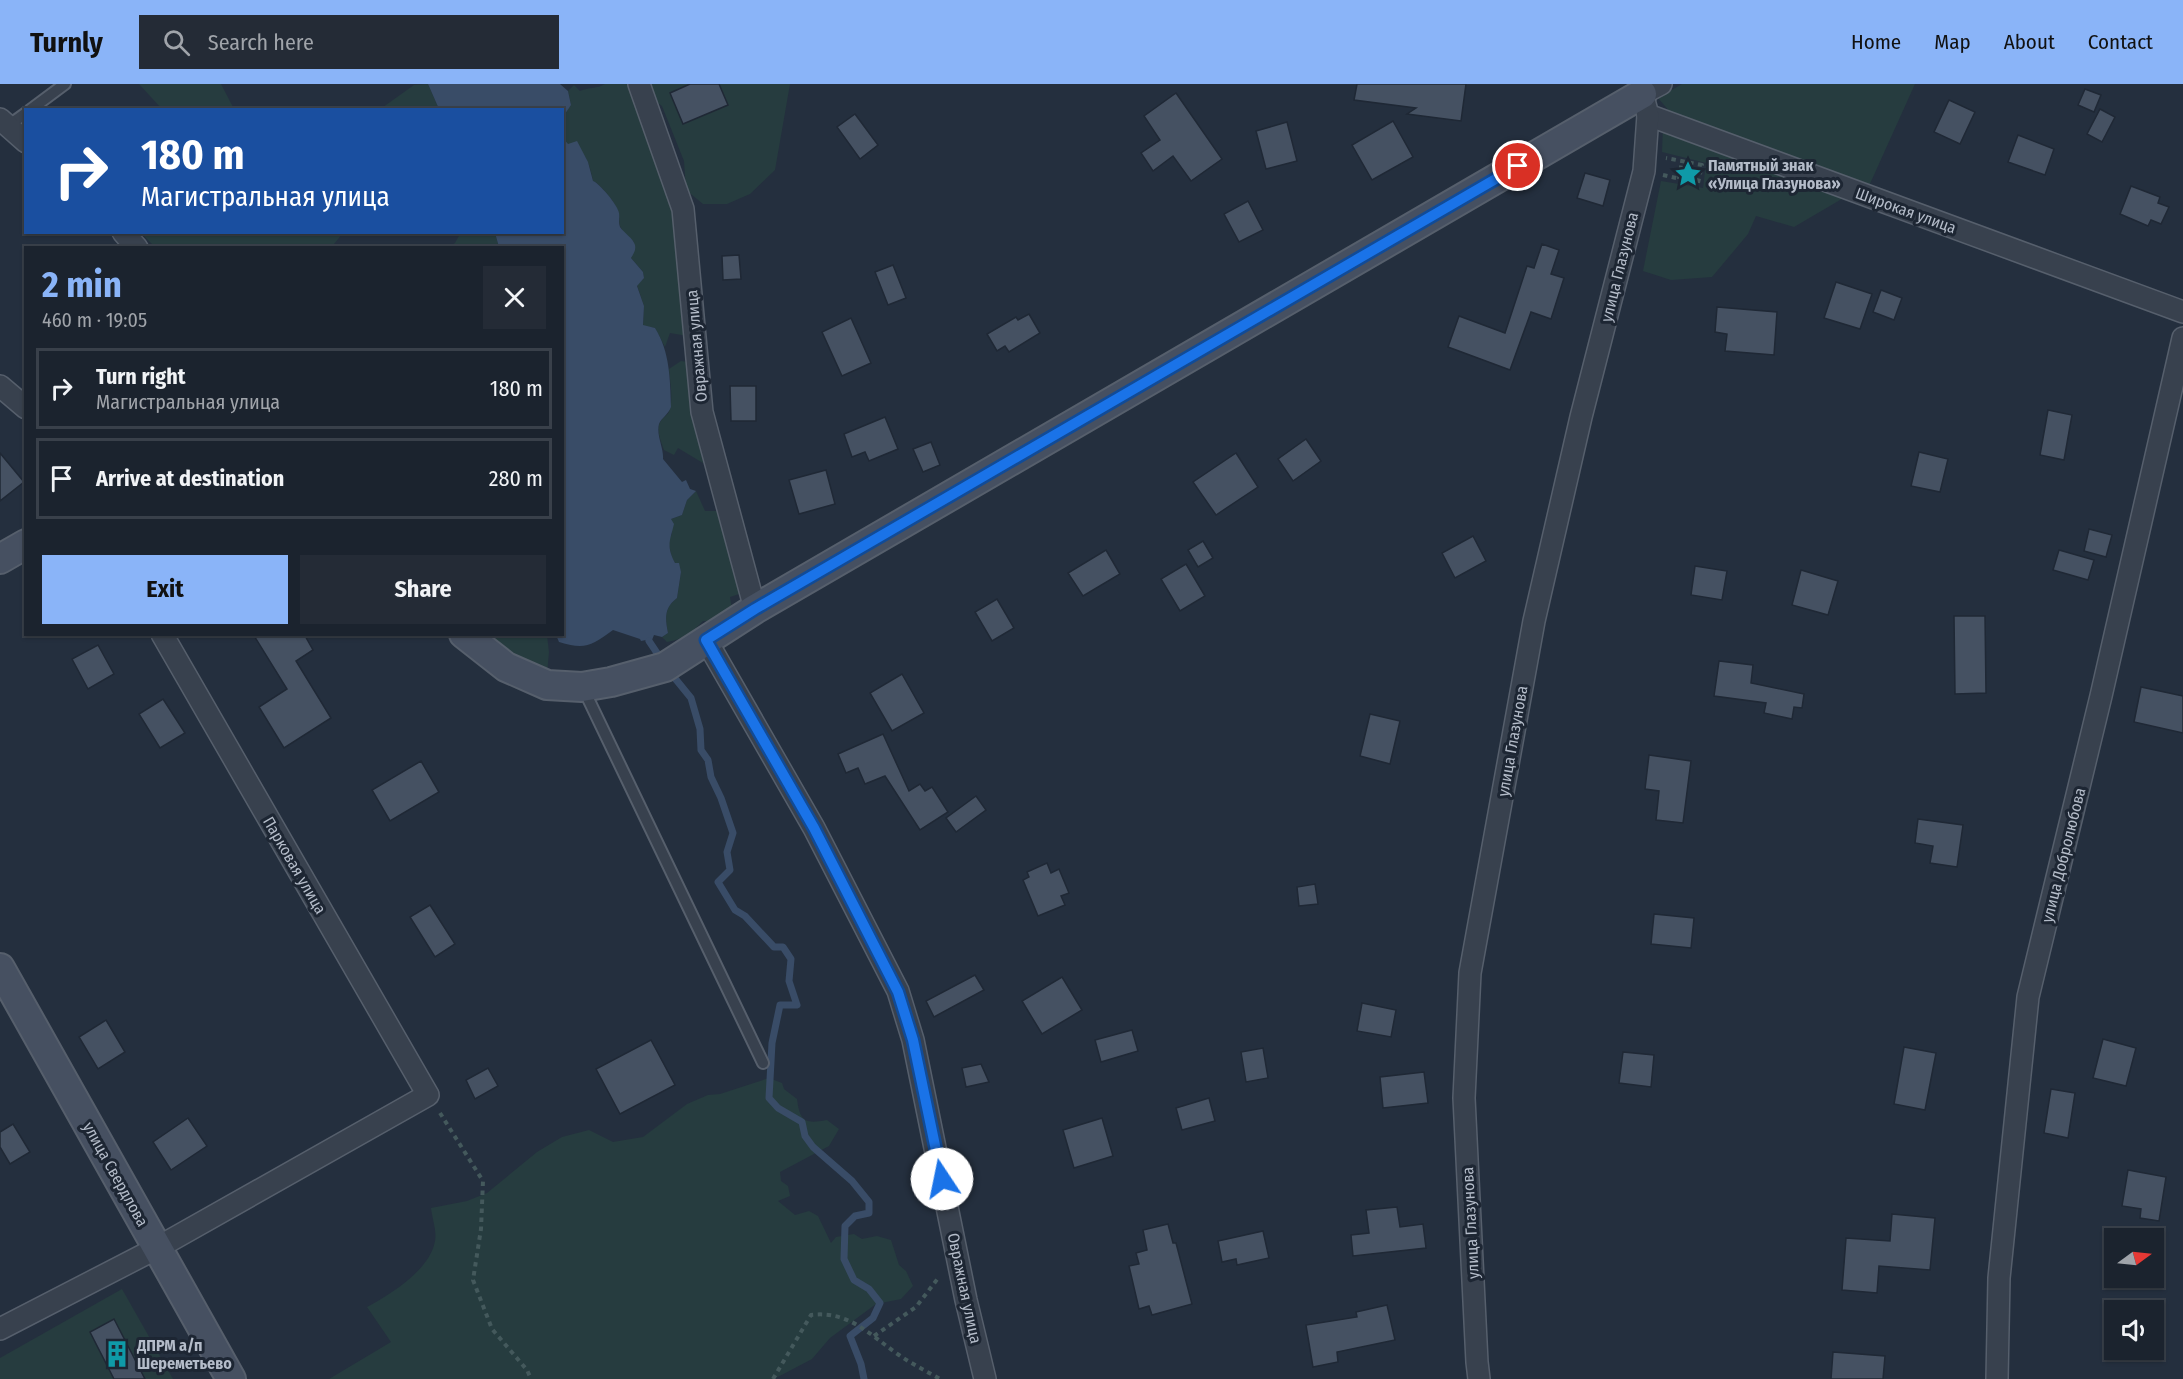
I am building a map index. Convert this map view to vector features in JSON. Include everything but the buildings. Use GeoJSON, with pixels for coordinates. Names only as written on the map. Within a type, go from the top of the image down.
{"type":"FeatureCollection","features":[{"type":"Feature","properties":{"kind":"street","name":"Овражная улица"},"geometry":{"type":"LineString","coordinates":[[639,84],[683,209],[702,412],[755,609]]}},
{"type":"Feature","properties":{"kind":"street"},"geometry":{"type":"LineString","coordinates":[[467,636],[506,667],[547,685],[582,687],[611,682],[665,667],[755,609],[1647,94]]}},
{"type":"Feature","properties":{"kind":"street","name":"улица Глазунова"},"geometry":{"type":"LineString","coordinates":[[1479,1379],[1464,1098],[1470,973],[1534,621],[1581,417],[1645,163],[1647,94]]}},
{"type":"Feature","properties":{"kind":"street","name":"Широкая улица"},"geometry":{"type":"LineString","coordinates":[[1647,94],[2183,312]]}},
{"type":"Feature","properties":{"kind":"street"},"geometry":{"type":"LineString","coordinates":[[4,122],[24,140]]}},
{"type":"Feature","properties":{"kind":"street"},"geometry":{"type":"LineString","coordinates":[[125,234],[135,246]]}},
{"type":"Feature","properties":{"kind":"street","name":"улица Добролюбова"},"geometry":{"type":"LineString","coordinates":[[1997,1379],[1999,1278],[2028,997],[2101,696],[2183,338]]}},
{"type":"Feature","properties":{"kind":"street"},"geometry":{"type":"LineString","coordinates":[[0,386],[24,406]]}},
{"type":"Feature","properties":{"kind":"street"},"geometry":{"type":"LineString","coordinates":[[0,559],[24,545]]}},
{"type":"Feature","properties":{"kind":"street","name":"Парковая улица"},"geometry":{"type":"LineString","coordinates":[[163,636],[428,1095]]}},
{"type":"Feature","properties":{"kind":"street","name":"Овражная улица"},"geometry":{"type":"LineString","coordinates":[[704,641],[814,828],[898,992],[913,1040],[984,1379]]}},
{"type":"Feature","properties":{"kind":"street","name":"улица Свердлова"},"geometry":{"type":"LineString","coordinates":[[0,968],[231,1379]]}},
{"type":"Feature","properties":{"kind":"street"},"geometry":{"type":"LineString","coordinates":[[0,1329],[158,1248],[428,1095]]}},
{"type":"Feature","properties":{"kind":"lane"},"geometry":{"type":"LineString","coordinates":[[33,108],[65,84]]}},
{"type":"Feature","properties":{"kind":"lane"},"geometry":{"type":"LineString","coordinates":[[4,122],[24,114]]}},
{"type":"Feature","properties":{"kind":"lane"},"geometry":{"type":"LineString","coordinates":[[582,687],[763,1063]]}},
{"type":"Feature","properties":{"kind":"path"},"geometry":{"type":"LineString","coordinates":[[1679,179],[1683,161]]}},
{"type":"Feature","properties":{"kind":"path"},"geometry":{"type":"LineString","coordinates":[[1683,161],[1702,165],[1698,183],[1679,179],[1645,163],[1683,161]]}},
{"type":"Feature","properties":{"kind":"path"},"geometry":{"type":"LineString","coordinates":[[428,1095],[483,1181],[481,1229],[473,1280],[492,1329],[527,1370],[531,1379]]}},
{"type":"Feature","properties":{"kind":"path"},"geometry":{"type":"LineString","coordinates":[[874,1336],[916,1307],[957,1252]]}},
{"type":"Feature","properties":{"kind":"path"},"geometry":{"type":"LineString","coordinates":[[773,1379],[811,1315],[821,1314],[856,1323],[899,1355],[940,1379]]}},
{"type":"Feature","properties":{"kind":"green space"},"geometry":{"type":"Polygon","coordinates":[[[139,84],[221,84],[233,108],[161,108],[139,84]]]}},
{"type":"Feature","properties":{"kind":"green space"},"geometry":{"type":"Polygon","coordinates":[[[428,84],[439,108],[382,108],[414,85],[428,84]]]}},
{"type":"Feature","properties":{"kind":"green space"},"geometry":{"type":"Polygon","coordinates":[[[605,84],[628,84],[677,211],[688,336],[670,333],[665,347],[655,328],[643,326],[644,306],[637,285],[644,278],[643,272],[631,258],[634,242],[621,228],[618,210],[612,201],[593,181],[585,157],[564,140],[564,116],[571,105],[568,91],[574,85],[580,91],[605,84]]]}},
{"type":"Feature","properties":{"kind":"green space"},"geometry":{"type":"Polygon","coordinates":[[[646,84],[790,84],[775,170],[750,194],[727,204],[703,204],[686,190],[684,161],[662,106],[642,92],[646,84]]]}},
{"type":"Feature","properties":{"kind":"green space"},"geometry":{"type":"Polygon","coordinates":[[[1682,84],[1915,84],[1869,186],[1670,112],[1658,98],[1682,84]]]}},
{"type":"Feature","properties":{"kind":"green space"},"geometry":{"type":"Polygon","coordinates":[[[1663,125],[1852,193],[1794,227],[1756,216],[1748,234],[1712,277],[1671,280],[1643,271],[1661,181],[1703,188],[1706,163],[1662,152],[1663,125]]]}},
{"type":"Feature","properties":{"kind":"green space"},"geometry":{"type":"Polygon","coordinates":[[[142,234],[342,234],[334,244],[335,246],[154,246],[142,234]]]}},
{"type":"Feature","properties":{"kind":"green space"},"geometry":{"type":"Polygon","coordinates":[[[460,234],[495,234],[499,246],[450,246],[455,243],[460,234]]]}},
{"type":"Feature","properties":{"kind":"green space"},"geometry":{"type":"Polygon","coordinates":[[[681,361],[688,362],[709,462],[703,463],[678,448],[674,455],[664,450],[660,439],[659,424],[668,413],[671,404],[669,369],[681,361]]]}},
{"type":"Feature","properties":{"kind":"green space"},"geometry":{"type":"Polygon","coordinates":[[[696,491],[705,511],[719,511],[745,592],[730,597],[733,616],[719,622],[703,621],[687,635],[667,642],[662,637],[668,633],[666,614],[677,598],[681,572],[672,558],[668,541],[672,534],[671,519],[682,515],[687,500],[696,491]]]}},
{"type":"Feature","properties":{"kind":"green space"},"geometry":{"type":"Polygon","coordinates":[[[480,636],[547,636],[549,652],[547,674],[509,658],[480,636]]]}},
{"type":"Feature","properties":{"kind":"green space"},"geometry":{"type":"Polygon","coordinates":[[[769,1078],[782,1083],[784,1089],[797,1099],[800,1113],[805,1120],[813,1122],[827,1120],[839,1129],[829,1146],[780,1172],[781,1181],[788,1186],[790,1196],[778,1201],[795,1215],[809,1211],[818,1216],[831,1243],[836,1237],[854,1234],[862,1239],[877,1236],[891,1240],[899,1265],[906,1271],[913,1286],[901,1299],[876,1304],[830,1338],[812,1359],[774,1379],[329,1379],[391,1342],[367,1307],[398,1288],[426,1262],[435,1241],[431,1208],[467,1201],[487,1193],[537,1152],[562,1137],[589,1130],[613,1142],[643,1137],[687,1104],[708,1095],[720,1094],[769,1078]]]}},
{"type":"Feature","properties":{"kind":"green space"},"geometry":{"type":"Polygon","coordinates":[[[122,1289],[173,1379],[0,1379],[0,1358],[122,1289]]]}},
{"type":"Feature","properties":{"kind":"water"},"geometry":{"type":"Polygon","coordinates":[[[428,84],[560,84],[568,91],[571,105],[564,116],[564,108],[439,108],[428,84]]]}},
{"type":"Feature","properties":{"kind":"water"},"geometry":{"type":"Polygon","coordinates":[[[564,139],[568,144],[577,141],[588,162],[593,181],[604,190],[615,205],[619,213],[620,227],[635,245],[631,258],[643,272],[644,278],[637,286],[644,306],[643,325],[655,328],[664,347],[668,366],[671,407],[658,428],[663,459],[682,482],[686,480],[690,489],[696,491],[687,500],[682,515],[671,519],[674,524],[670,552],[675,563],[679,563],[681,572],[677,598],[666,614],[668,633],[662,637],[654,635],[652,640],[647,642],[613,630],[593,643],[575,646],[559,642],[556,636],[564,636],[564,246],[499,246],[495,234],[564,234],[564,139]]]}},
{"type":"Feature","properties":{"kind":"waterway"},"geometry":{"type":"LineString","coordinates":[[649,641],[663,662]]}},
{"type":"Feature","properties":{"kind":"waterway"},"geometry":{"type":"LineString","coordinates":[[669,671],[691,698],[700,729],[701,750],[708,760],[711,777],[733,833],[727,852],[730,870],[718,882],[735,910],[745,916],[774,947],[783,947],[791,959],[789,981],[797,1005],[780,1005],[772,1043],[769,1098],[778,1108],[802,1122],[805,1136],[813,1147],[852,1181],[869,1202],[869,1213],[855,1216],[845,1226],[844,1259],[854,1280],[869,1289],[880,1303],[873,1318],[850,1336],[864,1379]]}},
{"type":"Feature","properties":{"kind":"place","name":"Памятный знак «Улица Глазунова»"},"geometry":{"type":"Point","coordinates":[1688,174]}},
{"type":"Feature","properties":{"kind":"place","name":"ДПРМ а/п Шереметьево"},"geometry":{"type":"Point","coordinates":[117,1354]}},
{"type":"Feature","properties":{"kind":"route"},"geometry":{"type":"LineString","coordinates":[[942,1179],[913,1040],[898,992],[814,828],[706,640],[755,609],[1518,166]]}}]}
